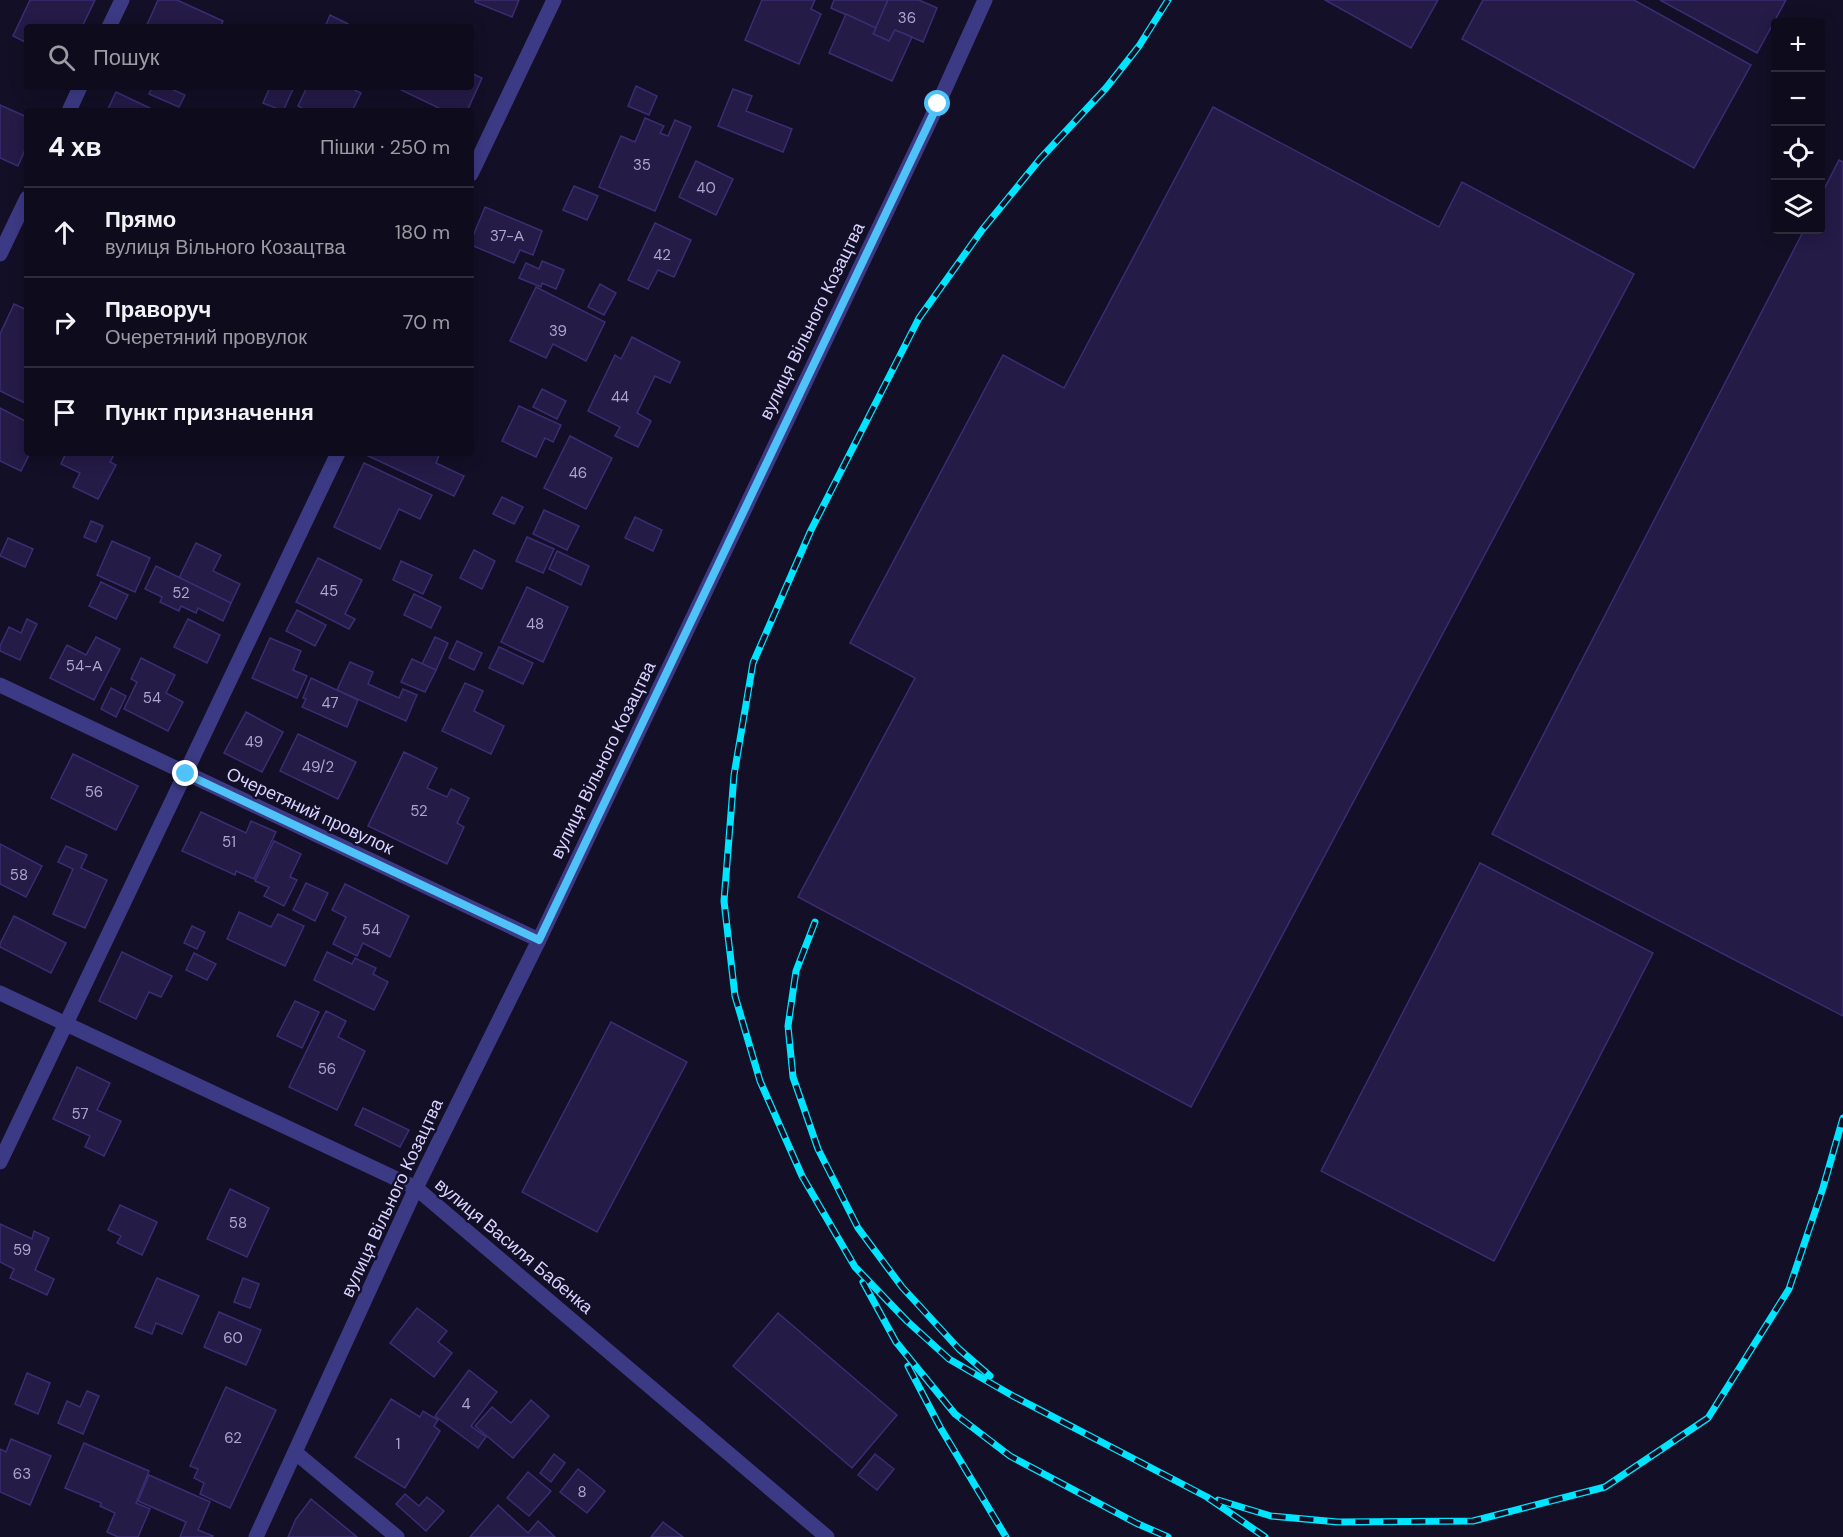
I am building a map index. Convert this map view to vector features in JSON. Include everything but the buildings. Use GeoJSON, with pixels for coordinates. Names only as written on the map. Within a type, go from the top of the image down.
{"type":"FeatureCollection","features":[{"type":"Feature","properties":{"kind":"street"},"geometry":{"type":"LineString","coordinates":[[110,24],[122,0]]}},
{"type":"Feature","properties":{"kind":"street"},"geometry":{"type":"LineString","coordinates":[[474,168],[554,0]]}},
{"type":"Feature","properties":{"kind":"street","name":"вулиця Вільного Козацтва"},"geometry":{"type":"LineString","coordinates":[[256,1537],[416,1188],[539,940],[933,115],[985,0]]}},
{"type":"Feature","properties":{"kind":"street"},"geometry":{"type":"LineString","coordinates":[[70,108],[79,90]]}},
{"type":"Feature","properties":{"kind":"street"},"geometry":{"type":"LineString","coordinates":[[0,255],[24,204]]}},
{"type":"Feature","properties":{"kind":"street"},"geometry":{"type":"LineString","coordinates":[[0,1162],[337,456]]}},
{"type":"Feature","properties":{"kind":"street","name":"Очеретяний провулок"},"geometry":{"type":"LineString","coordinates":[[0,685],[539,940]]}},
{"type":"Feature","properties":{"kind":"street","name":"вулиця Василя Бабенка"},"geometry":{"type":"LineString","coordinates":[[0,993],[416,1188],[827,1537]]}},
{"type":"Feature","properties":{"kind":"street"},"geometry":{"type":"LineString","coordinates":[[296,1453],[397,1537]]}},
{"type":"Feature","properties":{"kind":"railway"},"geometry":{"type":"LineString","coordinates":[[1168,0],[1139,46],[1106,88],[1040,159],[982,230],[919,318],[811,530],[753,663],[734,775],[724,901],[735,996],[760,1081],[802,1176],[855,1267],[907,1321],[949,1359],[1013,1396],[1207,1497],[1265,1537]]}},
{"type":"Feature","properties":{"kind":"railway"},"geometry":{"type":"LineString","coordinates":[[815,922],[796,971],[788,1026],[793,1077],[818,1149],[858,1228],[902,1287],[959,1349],[990,1376]]}},
{"type":"Feature","properties":{"kind":"railway"},"geometry":{"type":"LineString","coordinates":[[1218,1500],[1271,1516],[1338,1522],[1473,1521],[1605,1487],[1708,1418],[1789,1289],[1823,1188],[1843,1118]]}},
{"type":"Feature","properties":{"kind":"railway"},"geometry":{"type":"LineString","coordinates":[[863,1282],[896,1342],[955,1414],[1010,1456],[1136,1523],[1168,1537]]}},
{"type":"Feature","properties":{"kind":"railway"},"geometry":{"type":"LineString","coordinates":[[908,1366],[940,1427],[1006,1537]]}},
{"type":"Feature","properties":{"kind":"route"},"geometry":{"type":"LineString","coordinates":[[186,774],[539,940],[938,104]]}}]}
